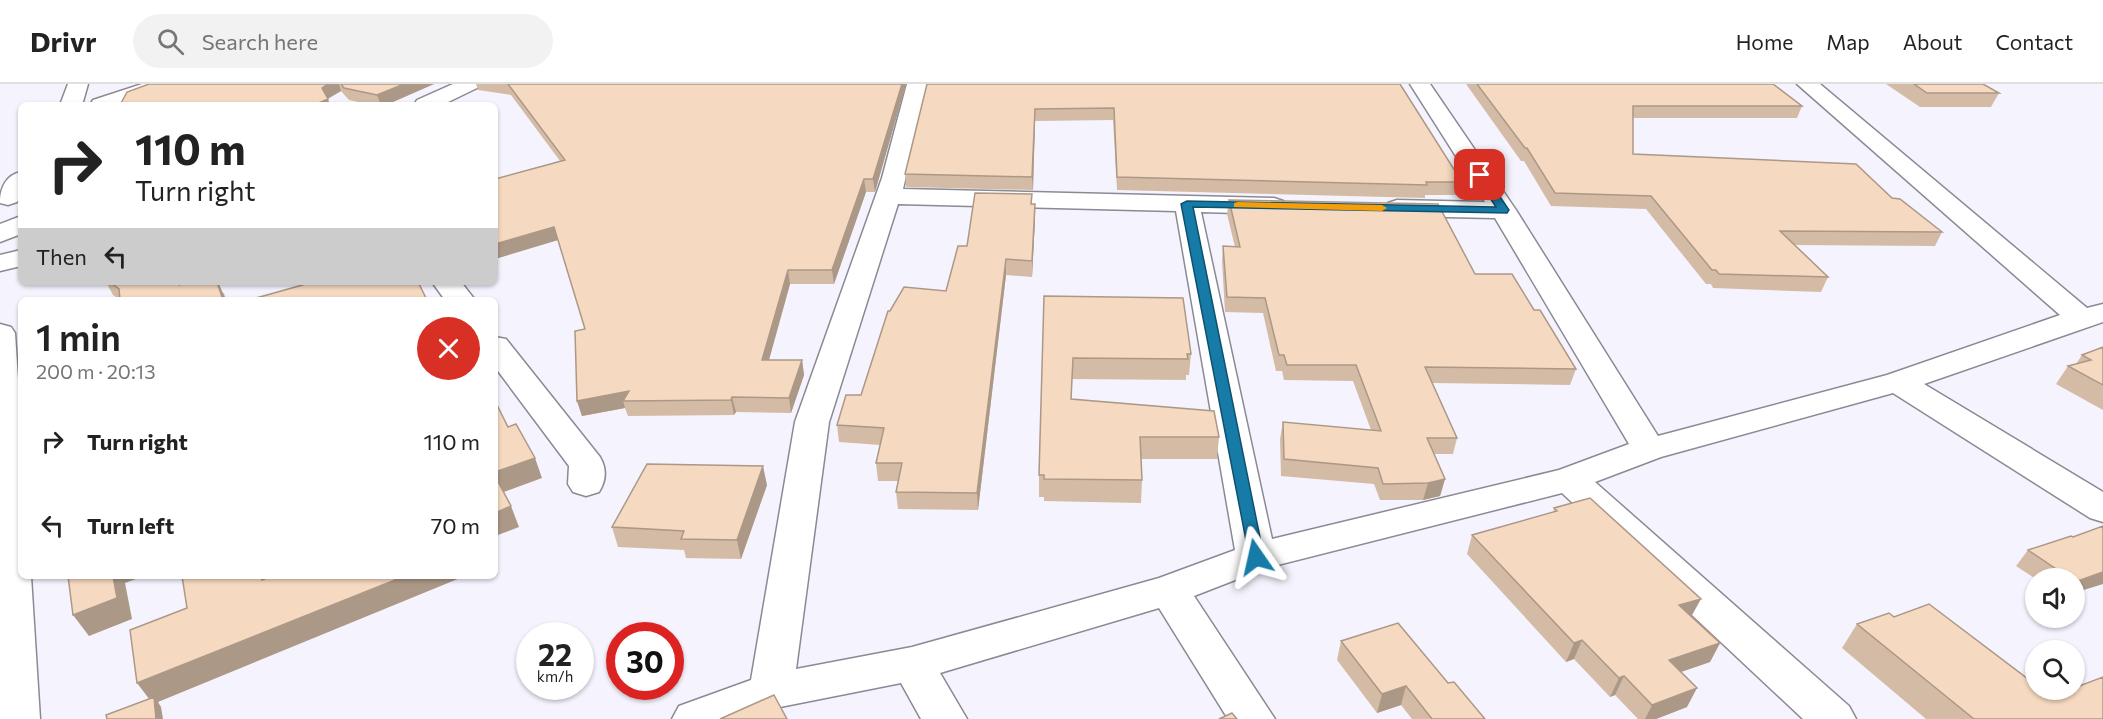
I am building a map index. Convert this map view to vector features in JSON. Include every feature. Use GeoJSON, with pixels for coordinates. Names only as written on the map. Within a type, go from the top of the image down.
{"type":"FeatureCollection","features":[{"type":"Feature","properties":{"kind":"street"},"geometry":{"type":"LineString","coordinates":[[72,102],[78,84]]}},
{"type":"Feature","properties":{"kind":"street"},"geometry":{"type":"LineString","coordinates":[[110,102],[162,84]]}},
{"type":"Feature","properties":{"kind":"street"},"geometry":{"type":"LineString","coordinates":[[1807,84],[2092,315]]}},
{"type":"Feature","properties":{"kind":"street"},"geometry":{"type":"LineString","coordinates":[[771,691],[812,422],[924,85]]}},
{"type":"Feature","properties":{"kind":"street"},"geometry":{"type":"LineString","coordinates":[[1414,86],[1503,210],[1649,449]]}},
{"type":"Feature","properties":{"kind":"street"},"geometry":{"type":"LineString","coordinates":[[434,102],[460,93]]}},
{"type":"Feature","properties":{"kind":"street"},"geometry":{"type":"LineString","coordinates":[[888,196],[1292,206]]}},
{"type":"Feature","properties":{"kind":"street"},"geometry":{"type":"LineString","coordinates":[[1187,204],[1256,557]]}},
{"type":"Feature","properties":{"kind":"street"},"geometry":{"type":"LineString","coordinates":[[1374,208],[1503,210]]}},
{"type":"Feature","properties":{"kind":"street"},"geometry":{"type":"LineString","coordinates":[[0,234],[18,225]]}},
{"type":"Feature","properties":{"kind":"street"},"geometry":{"type":"LineString","coordinates":[[0,263],[18,259]]}},
{"type":"Feature","properties":{"kind":"street"},"geometry":{"type":"LineString","coordinates":[[448,285],[458,297]]}},
{"type":"Feature","properties":{"kind":"street"},"geometry":{"type":"LineString","coordinates":[[695,719],[771,691],[912,664],[1169,590],[1256,557],[1569,479],[1649,449],[1898,382],[2092,315]]}},
{"type":"Feature","properties":{"kind":"street"},"geometry":{"type":"LineString","coordinates":[[0,333],[17,719]]}},
{"type":"Feature","properties":{"kind":"street"},"geometry":{"type":"LineString","coordinates":[[498,350],[587,465],[586,484]]}},
{"type":"Feature","properties":{"kind":"street"},"geometry":{"type":"LineString","coordinates":[[1898,382],[2103,508]]}},
{"type":"Feature","properties":{"kind":"street"},"geometry":{"type":"LineString","coordinates":[[1569,479],[1833,719]]}},
{"type":"Feature","properties":{"kind":"street"},"geometry":{"type":"LineString","coordinates":[[1169,590],[1252,719]]}},
{"type":"Feature","properties":{"kind":"street"},"geometry":{"type":"LineString","coordinates":[[912,664],[944,719]]}},
{"type":"Feature","properties":{"kind":"building"},"geometry":{"type":"Polygon","coordinates":[[[149,84],[328,84],[322,88],[328,99],[321,102],[122,102],[127,92],[149,84]]]}},
{"type":"Feature","properties":{"kind":"building"},"geometry":{"type":"Polygon","coordinates":[[[341,84],[404,84],[377,95],[344,88],[341,84]]]}},
{"type":"Feature","properties":{"kind":"building"},"geometry":{"type":"Polygon","coordinates":[[[508,84],[902,84],[873,179],[864,179],[832,270],[788,270],[762,360],[802,360],[789,398],[732,397],[731,400],[623,401],[629,391],[577,401],[575,331],[585,329],[554,227],[498,243],[498,178],[565,160],[508,84]]]}},
{"type":"Feature","properties":{"kind":"building"},"geometry":{"type":"Polygon","coordinates":[[[927,84],[1400,84],[1462,182],[1426,182],[1427,185],[1117,177],[1114,108],[1035,109],[1032,177],[905,174],[927,84]]]}},
{"type":"Feature","properties":{"kind":"building"},"geometry":{"type":"Polygon","coordinates":[[[1477,84],[1773,84],[1802,106],[1633,106],[1633,154],[1856,164],[1892,198],[1900,199],[1942,232],[1780,231],[1828,277],[1719,274],[1716,270],[1712,270],[1651,196],[1555,193],[1527,148],[1477,84]]]}},
{"type":"Feature","properties":{"kind":"building"},"geometry":{"type":"Polygon","coordinates":[[[1914,84],[1983,84],[1999,93],[1927,93],[1914,84]]]}},
{"type":"Feature","properties":{"kind":"building"},"geometry":{"type":"Polygon","coordinates":[[[975,193],[1032,194],[1031,204],[1035,204],[1032,261],[1006,259],[977,493],[896,492],[902,463],[876,463],[884,428],[837,425],[846,395],[861,395],[888,311],[904,287],[946,291],[958,246],[967,246],[975,193]]]}},
{"type":"Feature","properties":{"kind":"building"},"geometry":{"type":"Polygon","coordinates":[[[1229,200],[1438,204],[1475,274],[1512,274],[1534,310],[1540,310],[1576,369],[1425,367],[1457,438],[1427,438],[1445,479],[1428,483],[1383,484],[1378,468],[1284,459],[1283,422],[1381,431],[1356,365],[1287,365],[1284,355],[1279,355],[1265,298],[1227,297],[1223,246],[1240,247],[1229,200]]]}},
{"type":"Feature","properties":{"kind":"building"},"geometry":{"type":"Polygon","coordinates":[[[114,285],[218,285],[222,297],[120,297],[119,289],[114,285]]]}},
{"type":"Feature","properties":{"kind":"building"},"geometry":{"type":"Polygon","coordinates":[[[302,285],[420,285],[426,297],[260,297],[302,285]]]}},
{"type":"Feature","properties":{"kind":"building"},"geometry":{"type":"Polygon","coordinates":[[[1044,296],[1183,298],[1191,354],[1187,354],[1188,359],[1073,358],[1071,399],[1214,411],[1219,437],[1140,437],[1142,480],[1044,479],[1044,475],[1039,475],[1044,296]]]}},
{"type":"Feature","properties":{"kind":"building"},"geometry":{"type":"Polygon","coordinates":[[[2103,347],[2103,385],[2068,366],[2091,360],[2082,355],[2103,347]]]}},
{"type":"Feature","properties":{"kind":"building"},"geometry":{"type":"Polygon","coordinates":[[[498,407],[508,427],[516,424],[535,458],[498,471],[498,407]]]}},
{"type":"Feature","properties":{"kind":"building"},"geometry":{"type":"Polygon","coordinates":[[[647,464],[763,466],[737,540],[681,539],[684,531],[612,527],[647,464]]]}},
{"type":"Feature","properties":{"kind":"building"},"geometry":{"type":"Polygon","coordinates":[[[498,482],[511,506],[498,512],[498,482]]]}},
{"type":"Feature","properties":{"kind":"building"},"geometry":{"type":"Polygon","coordinates":[[[1590,498],[1701,599],[1679,605],[1720,643],[1669,660],[1697,688],[1652,705],[1624,676],[1619,678],[1582,640],[1574,643],[1472,535],[1557,511],[1554,508],[1590,498]]]}},
{"type":"Feature","properties":{"kind":"building"},"geometry":{"type":"Polygon","coordinates":[[[2103,526],[2103,572],[2085,578],[2085,568],[2055,568],[2028,550],[2071,536],[2103,526]]]}},
{"type":"Feature","properties":{"kind":"building"},"geometry":{"type":"Polygon","coordinates":[[[68,579],[114,579],[117,598],[73,615],[68,579]]]}},
{"type":"Feature","properties":{"kind":"building"},"geometry":{"type":"Polygon","coordinates":[[[182,579],[397,579],[137,683],[130,630],[187,608],[182,579]]]}},
{"type":"Feature","properties":{"kind":"building"},"geometry":{"type":"Polygon","coordinates":[[[1929,604],[2025,677],[2025,700],[2085,700],[2085,684],[2103,677],[2103,719],[1974,719],[1857,624],[1889,613],[1894,617],[1929,604]]]}},
{"type":"Feature","properties":{"kind":"building"},"geometry":{"type":"Polygon","coordinates":[[[1398,623],[1448,683],[1454,682],[1485,719],[1432,719],[1406,686],[1382,694],[1341,641],[1398,623]]]}},
{"type":"Feature","properties":{"kind":"building"},"geometry":{"type":"Polygon","coordinates":[[[774,695],[787,719],[720,719],[774,695]]]}},
{"type":"Feature","properties":{"kind":"building"},"geometry":{"type":"Polygon","coordinates":[[[154,697],[156,719],[107,719],[106,715],[154,697]]]}},
{"type":"Feature","properties":{"kind":"building"},"geometry":{"type":"Polygon","coordinates":[[[1232,713],[1237,719],[1219,719],[1232,713]]]}},
{"type":"Feature","properties":{"kind":"slow traffic"},"geometry":{"type":"LineString","coordinates":[[1238,205],[1382,208]]}},
{"type":"Feature","properties":{"kind":"route"},"geometry":{"type":"LineString","coordinates":[[1256,557],[1187,204],[1503,210],[1480,175]]}}]}
